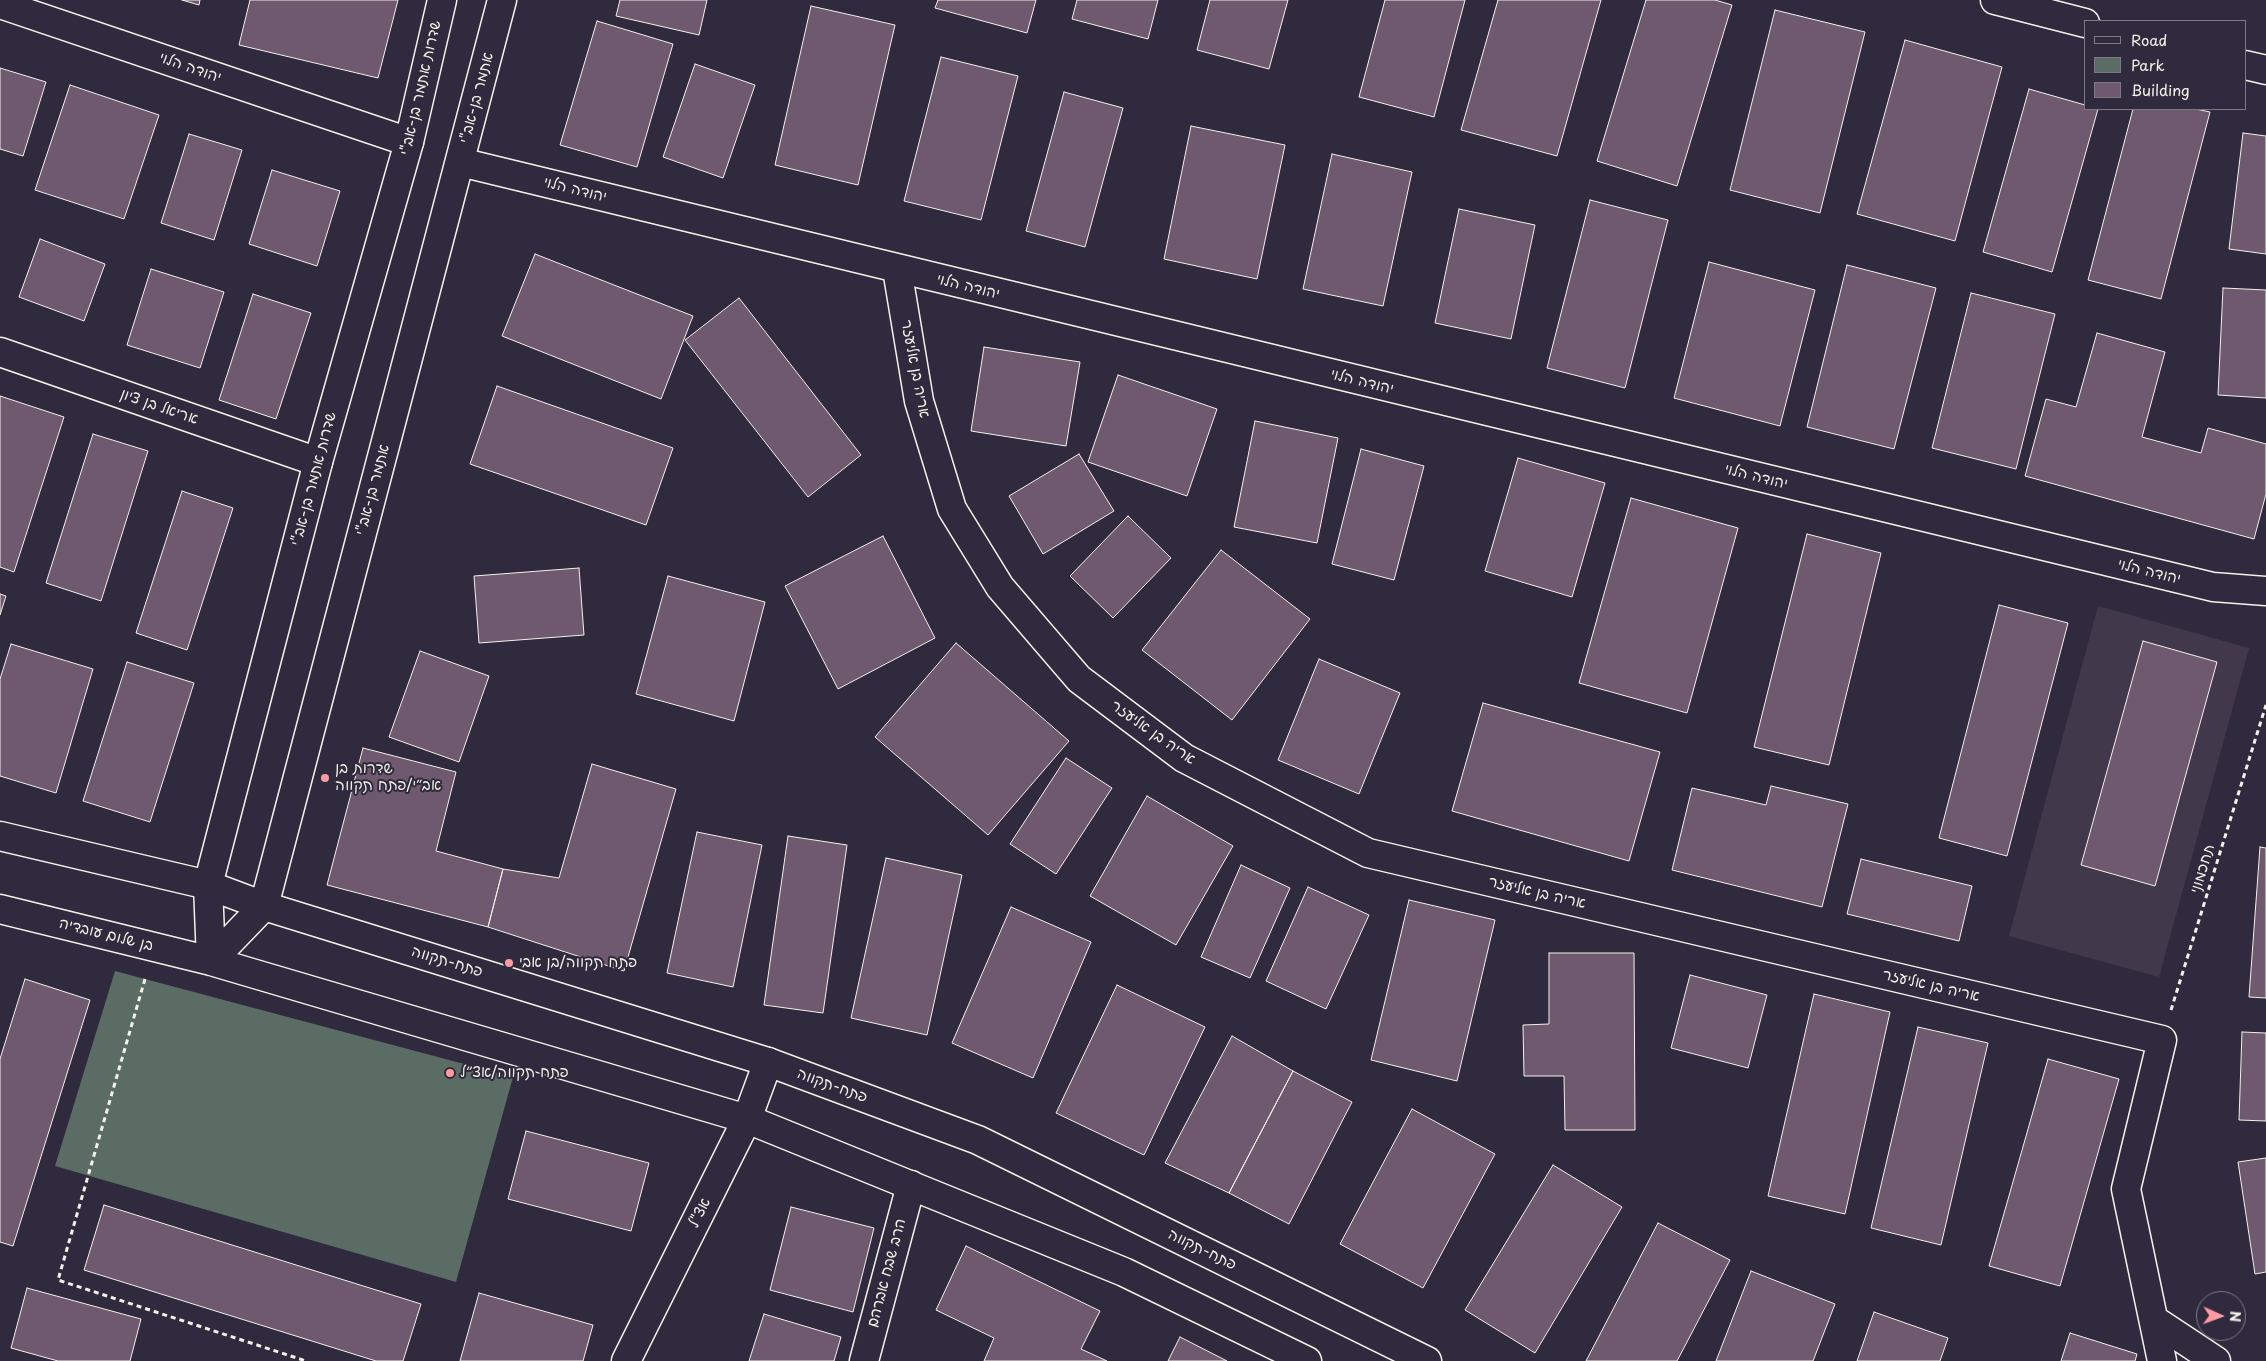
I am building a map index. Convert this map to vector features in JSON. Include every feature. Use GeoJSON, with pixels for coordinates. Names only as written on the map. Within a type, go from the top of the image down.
{"type":"FeatureCollection","features":[{"type":"Feature","properties":{"kind":"street","name":"שדרות אתמר בן-אב\"י"},"geometry":{"type":"LineString","coordinates":[[212,961],[208,884],[318,462],[409,142],[442,0]]}},
{"type":"Feature","properties":{"kind":"street","name":"אתמר בן-אב\"י"},"geometry":{"type":"LineString","coordinates":[[212,961],[264,906],[502,0]]}},
{"type":"Feature","properties":{"kind":"street"},"geometry":{"type":"LineString","coordinates":[[1995,0],[2084,23]]}},
{"type":"Feature","properties":{"kind":"street","name":"יהודה הלוי"},"geometry":{"type":"LineString","coordinates":[[0,4],[409,142]]}},
{"type":"Feature","properties":{"kind":"street"},"geometry":{"type":"LineString","coordinates":[[2246,65],[2266,70]]}},
{"type":"Feature","properties":{"kind":"street","name":"יהודה הלוי"},"geometry":{"type":"LineString","coordinates":[[460,162],[2213,587],[2266,591]]}},
{"type":"Feature","properties":{"kind":"street","name":"אריה בן אליעזר"},"geometry":{"type":"LineString","coordinates":[[897,269],[919,400],[952,509],[1000,587],[1079,679],[1184,758],[1368,853],[2162,1040]]}},
{"type":"Feature","properties":{"kind":"street","name":"אריאל בן ציון"},"geometry":{"type":"LineString","coordinates":[[0,352],[318,462]]}},
{"type":"Feature","properties":{"kind":"street"},"geometry":{"type":"LineString","coordinates":[[0,836],[208,884]]}},
{"type":"Feature","properties":{"kind":"street","name":"פתח-תקווה"},"geometry":{"type":"LineString","coordinates":[[208,884],[264,906],[768,1062],[978,1140],[1427,1361]]}},
{"type":"Feature","properties":{"kind":"street","name":"בן שלום עובדיה"},"geometry":{"type":"LineString","coordinates":[[0,909],[212,961]]}},
{"type":"Feature","properties":{"kind":"street"},"geometry":{"type":"LineString","coordinates":[[212,961],[747,1119],[1124,1272],[1307,1361]]}},
{"type":"Feature","properties":{"kind":"street"},"geometry":{"type":"LineString","coordinates":[[2162,1040],[2126,1189],[2162,1361]]}},
{"type":"Feature","properties":{"kind":"street","name":"אצ\"ל"},"geometry":{"type":"LineString","coordinates":[[626,1361],[747,1119],[768,1062]]}},
{"type":"Feature","properties":{"kind":"street","name":"הרב שבח אברהם"},"geometry":{"type":"LineString","coordinates":[[864,1361],[911,1185]]}},
{"type":"Feature","properties":{"kind":"street"},"geometry":{"type":"LineString","coordinates":[[2154,1320],[2216,1361]]}},
{"type":"Feature","properties":{"kind":"path","name":"תחכמוני"},"geometry":{"type":"LineString","coordinates":[[2162,1040],[2266,705]]}},
{"type":"Feature","properties":{"kind":"path"},"geometry":{"type":"LineString","coordinates":[[154,947],[58,1280],[306,1361]]}},
{"type":"Feature","properties":{"kind":"shaded area"},"geometry":{"type":"Polygon","coordinates":[[[2098,606],[2249,648],[2159,977],[2009,936],[2098,606]]]}},
{"type":"Feature","properties":{"kind":"green space"},"geometry":{"type":"Polygon","coordinates":[[[115,971],[513,1077],[456,1282],[55,1166],[115,971]]]}},
{"type":"Feature","properties":{"kind":"building"},"geometry":{"type":"Polygon","coordinates":[[[182,0],[200,0],[199,5],[182,0]]]}},
{"type":"Feature","properties":{"kind":"building"},"geometry":{"type":"Polygon","coordinates":[[[250,0],[398,0],[378,78],[239,45],[250,0]]]}},
{"type":"Feature","properties":{"kind":"building"},"geometry":{"type":"Polygon","coordinates":[[[620,0],[707,0],[699,35],[616,16],[620,0]]]}},
{"type":"Feature","properties":{"kind":"building"},"geometry":{"type":"Polygon","coordinates":[[[938,0],[1036,0],[1027,33],[935,8],[938,0]]]}},
{"type":"Feature","properties":{"kind":"building"},"geometry":{"type":"Polygon","coordinates":[[[1077,0],[1158,0],[1148,39],[1072,19],[1077,0]]]}},
{"type":"Feature","properties":{"kind":"building"},"geometry":{"type":"Polygon","coordinates":[[[1210,0],[1288,0],[1269,69],[1197,50],[1210,0]]]}},
{"type":"Feature","properties":{"kind":"building"},"geometry":{"type":"Polygon","coordinates":[[[1385,0],[1465,0],[1434,117],[1359,97],[1385,0]]]}},
{"type":"Feature","properties":{"kind":"building"},"geometry":{"type":"Polygon","coordinates":[[[1498,0],[1601,0],[1557,156],[1461,130],[1498,0]]]}},
{"type":"Feature","properties":{"kind":"building"},"geometry":{"type":"Polygon","coordinates":[[[1646,0],[1715,0],[1732,5],[1677,186],[1597,161],[1646,0]]]}},
{"type":"Feature","properties":{"kind":"building"},"geometry":{"type":"Polygon","coordinates":[[[811,6],[895,25],[858,185],[775,165],[811,6]]]}},
{"type":"Feature","properties":{"kind":"building"},"geometry":{"type":"Polygon","coordinates":[[[1775,10],[1865,32],[1820,213],[1730,190],[1775,10]]]}},
{"type":"Feature","properties":{"kind":"building"},"geometry":{"type":"Polygon","coordinates":[[[597,21],[673,44],[637,167],[560,145],[597,21]]]}},
{"type":"Feature","properties":{"kind":"building"},"geometry":{"type":"Polygon","coordinates":[[[1905,40],[2002,67],[1955,241],[1857,214],[1905,40]]]}},
{"type":"Feature","properties":{"kind":"building"},"geometry":{"type":"Polygon","coordinates":[[[941,57],[1018,76],[981,220],[904,201],[941,57]]]}},
{"type":"Feature","properties":{"kind":"building"},"geometry":{"type":"Polygon","coordinates":[[[695,64],[755,85],[723,178],[663,157],[695,64]]]}},
{"type":"Feature","properties":{"kind":"building"},"geometry":{"type":"Polygon","coordinates":[[[0,68],[46,82],[23,156],[0,149],[0,68]]]}},
{"type":"Feature","properties":{"kind":"building"},"geometry":{"type":"Polygon","coordinates":[[[70,85],[159,115],[124,219],[35,190],[70,85]]]}},
{"type":"Feature","properties":{"kind":"building"},"geometry":{"type":"Polygon","coordinates":[[[2029,89],[2084,105],[2084,110],[2098,110],[2052,272],[1983,252],[2029,89]]]}},
{"type":"Feature","properties":{"kind":"building"},"geometry":{"type":"Polygon","coordinates":[[[1064,92],[1123,108],[1085,247],[1026,231],[1064,92]]]}},
{"type":"Feature","properties":{"kind":"building"},"geometry":{"type":"Polygon","coordinates":[[[2133,110],[2201,110],[2210,112],[2161,299],[2088,280],[2133,110]]]}},
{"type":"Feature","properties":{"kind":"building"},"geometry":{"type":"Polygon","coordinates":[[[1191,126],[1285,145],[1257,279],[1164,259],[1191,126]]]}},
{"type":"Feature","properties":{"kind":"building"},"geometry":{"type":"Polygon","coordinates":[[[2243,133],[2266,136],[2266,254],[2229,249],[2243,133]]]}},
{"type":"Feature","properties":{"kind":"building"},"geometry":{"type":"Polygon","coordinates":[[[189,134],[242,150],[214,240],[161,223],[189,134]]]}},
{"type":"Feature","properties":{"kind":"building"},"geometry":{"type":"Polygon","coordinates":[[[1332,154],[1412,172],[1383,306],[1303,289],[1332,154]]]}},
{"type":"Feature","properties":{"kind":"building"},"geometry":{"type":"Polygon","coordinates":[[[272,170],[340,191],[317,266],[249,244],[272,170]]]}},
{"type":"Feature","properties":{"kind":"building"},"geometry":{"type":"Polygon","coordinates":[[[1590,200],[1668,220],[1625,388],[1547,368],[1590,200]]]}},
{"type":"Feature","properties":{"kind":"building"},"geometry":{"type":"Polygon","coordinates":[[[1459,209],[1535,225],[1511,339],[1435,323],[1459,209]]]}},
{"type":"Feature","properties":{"kind":"building"},"geometry":{"type":"Polygon","coordinates":[[[40,239],[105,264],[84,321],[19,297],[40,239]]]}},
{"type":"Feature","properties":{"kind":"building"},"geometry":{"type":"Polygon","coordinates":[[[535,254],[693,316],[661,399],[502,336],[535,254]]]}},
{"type":"Feature","properties":{"kind":"building"},"geometry":{"type":"Polygon","coordinates":[[[1709,262],[1815,290],[1780,426],[1674,398],[1709,262]]]}},
{"type":"Feature","properties":{"kind":"building"},"geometry":{"type":"Polygon","coordinates":[[[1847,265],[1936,288],[1894,449],[1807,427],[1847,265]]]}},
{"type":"Feature","properties":{"kind":"building"},"geometry":{"type":"Polygon","coordinates":[[[151,269],[224,292],[200,368],[127,345],[151,269]]]}},
{"type":"Feature","properties":{"kind":"building"},"geometry":{"type":"Polygon","coordinates":[[[2223,288],[2266,290],[2266,398],[2218,395],[2223,288]]]}},
{"type":"Feature","properties":{"kind":"building"},"geometry":{"type":"Polygon","coordinates":[[[1971,293],[2055,314],[2016,469],[1932,448],[1971,293]]]}},
{"type":"Feature","properties":{"kind":"building"},"geometry":{"type":"Polygon","coordinates":[[[253,294],[311,313],[276,419],[219,400],[253,294]]]}},
{"type":"Feature","properties":{"kind":"building"},"geometry":{"type":"Polygon","coordinates":[[[739,298],[861,455],[808,497],[685,340],[739,298]]]}},
{"type":"Feature","properties":{"kind":"building"},"geometry":{"type":"Polygon","coordinates":[[[2097,333],[2165,352],[2142,437],[2201,453],[2208,428],[2266,444],[2266,494],[2254,539],[2025,476],[2046,399],[2076,407],[2097,333]]]}},
{"type":"Feature","properties":{"kind":"building"},"geometry":{"type":"Polygon","coordinates":[[[984,347],[1080,362],[1066,446],[971,431],[984,347]]]}},
{"type":"Feature","properties":{"kind":"building"},"geometry":{"type":"Polygon","coordinates":[[[1118,375],[1217,409],[1187,496],[1088,462],[1118,375]]]}},
{"type":"Feature","properties":{"kind":"building"},"geometry":{"type":"Polygon","coordinates":[[[497,386],[673,448],[646,525],[470,464],[497,386]]]}},
{"type":"Feature","properties":{"kind":"building"},"geometry":{"type":"Polygon","coordinates":[[[0,396],[64,417],[14,572],[0,567],[0,396]]]}},
{"type":"Feature","properties":{"kind":"building"},"geometry":{"type":"Polygon","coordinates":[[[1255,421],[1338,438],[1317,543],[1234,527],[1255,421]]]}},
{"type":"Feature","properties":{"kind":"building"},"geometry":{"type":"Polygon","coordinates":[[[93,434],[148,451],[101,601],[46,583],[93,434]]]}},
{"type":"Feature","properties":{"kind":"building"},"geometry":{"type":"Polygon","coordinates":[[[1361,449],[1424,466],[1394,580],[1332,564],[1361,449]]]}},
{"type":"Feature","properties":{"kind":"building"},"geometry":{"type":"Polygon","coordinates":[[[1079,454],[1114,511],[1043,554],[1009,496],[1079,454]]]}},
{"type":"Feature","properties":{"kind":"building"},"geometry":{"type":"Polygon","coordinates":[[[1518,458],[1605,483],[1572,597],[1485,571],[1518,458]]]}},
{"type":"Feature","properties":{"kind":"building"},"geometry":{"type":"Polygon","coordinates":[[[182,491],[233,508],[187,650],[136,633],[182,491]]]}},
{"type":"Feature","properties":{"kind":"building"},"geometry":{"type":"Polygon","coordinates":[[[1631,498],[1738,528],[1687,713],[1579,683],[1631,498]]]}},
{"type":"Feature","properties":{"kind":"building"},"geometry":{"type":"Polygon","coordinates":[[[1128,516],[1171,558],[1113,618],[1070,576],[1128,516]]]}},
{"type":"Feature","properties":{"kind":"building"},"geometry":{"type":"Polygon","coordinates":[[[1807,534],[1881,553],[1829,765],[1754,747],[1807,534]]]}},
{"type":"Feature","properties":{"kind":"building"},"geometry":{"type":"Polygon","coordinates":[[[883,536],[935,638],[838,689],[785,586],[883,536]]]}},
{"type":"Feature","properties":{"kind":"building"},"geometry":{"type":"Polygon","coordinates":[[[1221,550],[1310,619],[1232,720],[1142,650],[1221,550]]]}},
{"type":"Feature","properties":{"kind":"building"},"geometry":{"type":"Polygon","coordinates":[[[579,568],[584,635],[479,643],[474,576],[579,568]]]}},
{"type":"Feature","properties":{"kind":"building"},"geometry":{"type":"Polygon","coordinates":[[[668,576],[765,602],[734,721],[636,694],[668,576]]]}},
{"type":"Feature","properties":{"kind":"building"},"geometry":{"type":"Polygon","coordinates":[[[0,594],[6,596],[0,615],[0,594]]]}},
{"type":"Feature","properties":{"kind":"building"},"geometry":{"type":"Polygon","coordinates":[[[1999,605],[2068,623],[2007,856],[1939,838],[1999,605]]]}},
{"type":"Feature","properties":{"kind":"building"},"geometry":{"type":"Polygon","coordinates":[[[2143,641],[2217,662],[2155,886],[2081,865],[2143,641]]]}},
{"type":"Feature","properties":{"kind":"building"},"geometry":{"type":"Polygon","coordinates":[[[956,643],[1069,741],[988,835],[875,737],[956,643]]]}},
{"type":"Feature","properties":{"kind":"building"},"geometry":{"type":"Polygon","coordinates":[[[11,644],[93,669],[56,793],[0,776],[0,679],[11,644]]]}},
{"type":"Feature","properties":{"kind":"building"},"geometry":{"type":"Polygon","coordinates":[[[420,651],[489,676],[459,762],[389,737],[420,651]]]}},
{"type":"Feature","properties":{"kind":"building"},"geometry":{"type":"Polygon","coordinates":[[[1319,659],[1400,693],[1359,794],[1278,760],[1319,659]]]}},
{"type":"Feature","properties":{"kind":"building"},"geometry":{"type":"Polygon","coordinates":[[[127,662],[194,683],[150,822],[83,801],[127,662]]]}},
{"type":"Feature","properties":{"kind":"building"},"geometry":{"type":"Polygon","coordinates":[[[1483,703],[1660,752],[1629,861],[1452,811],[1483,703]]]}},
{"type":"Feature","properties":{"kind":"building"},"geometry":{"type":"Polygon","coordinates":[[[363,748],[456,772],[436,851],[503,869],[488,927],[327,885],[363,748]]]}},
{"type":"Feature","properties":{"kind":"building"},"geometry":{"type":"Polygon","coordinates":[[[1066,758],[1112,788],[1056,874],[1010,844],[1066,758]]]}},
{"type":"Feature","properties":{"kind":"building"},"geometry":{"type":"Polygon","coordinates":[[[592,764],[676,789],[624,971],[488,927],[503,869],[559,878],[592,764]]]}},
{"type":"Feature","properties":{"kind":"building"},"geometry":{"type":"Polygon","coordinates":[[[1771,786],[1848,804],[1822,907],[1672,870],[1692,788],[1766,805],[1771,786]]]}},
{"type":"Feature","properties":{"kind":"building"},"geometry":{"type":"Polygon","coordinates":[[[1147,796],[1233,846],[1176,945],[1090,896],[1147,796]]]}},
{"type":"Feature","properties":{"kind":"building"},"geometry":{"type":"Polygon","coordinates":[[[697,832],[762,845],[733,987],[667,973],[697,832]]]}},
{"type":"Feature","properties":{"kind":"building"},"geometry":{"type":"Polygon","coordinates":[[[788,836],[847,845],[823,1013],[764,1005],[788,836]]]}},
{"type":"Feature","properties":{"kind":"building"},"geometry":{"type":"Polygon","coordinates":[[[2260,847],[2266,848],[2266,998],[2249,997],[2260,847]]]}},
{"type":"Feature","properties":{"kind":"building"},"geometry":{"type":"Polygon","coordinates":[[[886,858],[962,875],[927,1035],[851,1018],[886,858]]]}},
{"type":"Feature","properties":{"kind":"building"},"geometry":{"type":"Polygon","coordinates":[[[1861,859],[1972,886],[1959,941],[1847,914],[1861,859]]]}},
{"type":"Feature","properties":{"kind":"building"},"geometry":{"type":"Polygon","coordinates":[[[1241,865],[1290,888],[1250,978],[1201,957],[1241,865]]]}},
{"type":"Feature","properties":{"kind":"building"},"geometry":{"type":"Polygon","coordinates":[[[1308,887],[1369,915],[1326,1009],[1266,981],[1308,887]]]}},
{"type":"Feature","properties":{"kind":"building"},"geometry":{"type":"Polygon","coordinates":[[[1409,900],[1495,920],[1457,1081],[1371,1060],[1409,900]]]}},
{"type":"Feature","properties":{"kind":"building"},"geometry":{"type":"Polygon","coordinates":[[[1011,907],[1091,942],[1033,1078],[952,1043],[1011,907]]]}},
{"type":"Feature","properties":{"kind":"building"},"geometry":{"type":"Polygon","coordinates":[[[1549,953],[1634,953],[1635,1130],[1565,1130],[1564,1076],[1524,1076],[1523,1025],[1549,1024],[1549,953]]]}},
{"type":"Feature","properties":{"kind":"building"},"geometry":{"type":"Polygon","coordinates":[[[1690,975],[1767,995],[1748,1068],[1671,1048],[1690,975]]]}},
{"type":"Feature","properties":{"kind":"building"},"geometry":{"type":"Polygon","coordinates":[[[25,979],[90,1000],[13,1246],[0,1242],[0,1059],[25,979]]]}},
{"type":"Feature","properties":{"kind":"building"},"geometry":{"type":"Polygon","coordinates":[[[1117,985],[1205,1027],[1144,1155],[1056,1113],[1117,985]]]}},
{"type":"Feature","properties":{"kind":"building"},"geometry":{"type":"Polygon","coordinates":[[[1814,994],[1890,1012],[1845,1214],[1768,1196],[1814,994]]]}},
{"type":"Feature","properties":{"kind":"building"},"geometry":{"type":"Polygon","coordinates":[[[1918,1027],[1988,1043],[1941,1245],[1871,1228],[1918,1027]]]}},
{"type":"Feature","properties":{"kind":"building"},"geometry":{"type":"Polygon","coordinates":[[[2242,1032],[2266,1033],[2266,1121],[2239,1120],[2242,1032]]]}},
{"type":"Feature","properties":{"kind":"building"},"geometry":{"type":"Polygon","coordinates":[[[1232,1036],[1293,1071],[1229,1193],[1165,1163],[1232,1036]]]}},
{"type":"Feature","properties":{"kind":"building"},"geometry":{"type":"Polygon","coordinates":[[[2048,1059],[2119,1079],[2060,1286],[1989,1266],[2048,1059]]]}},
{"type":"Feature","properties":{"kind":"building"},"geometry":{"type":"Polygon","coordinates":[[[1293,1071],[1352,1102],[1289,1224],[1229,1193],[1293,1071]]]}},
{"type":"Feature","properties":{"kind":"building"},"geometry":{"type":"Polygon","coordinates":[[[1412,1109],[1495,1154],[1423,1288],[1340,1244],[1412,1109]]]}},
{"type":"Feature","properties":{"kind":"building"},"geometry":{"type":"Polygon","coordinates":[[[526,1131],[649,1163],[631,1231],[508,1199],[526,1131]]]}},
{"type":"Feature","properties":{"kind":"building"},"geometry":{"type":"Polygon","coordinates":[[[2266,1158],[2266,1272],[2255,1274],[2238,1162],[2266,1158]]]}},
{"type":"Feature","properties":{"kind":"building"},"geometry":{"type":"Polygon","coordinates":[[[1553,1165],[1622,1207],[1535,1353],[1465,1310],[1553,1165]]]}},
{"type":"Feature","properties":{"kind":"building"},"geometry":{"type":"Polygon","coordinates":[[[104,1205],[421,1304],[403,1361],[376,1361],[84,1270],[104,1205]]]}},
{"type":"Feature","properties":{"kind":"building"},"geometry":{"type":"Polygon","coordinates":[[[791,1207],[874,1228],[853,1312],[770,1290],[791,1207]]]}},
{"type":"Feature","properties":{"kind":"building"},"geometry":{"type":"Polygon","coordinates":[[[1658,1223],[1730,1260],[1677,1361],[1586,1361],[1658,1223]]]}},
{"type":"Feature","properties":{"kind":"building"},"geometry":{"type":"Polygon","coordinates":[[[966,1246],[1100,1311],[1081,1349],[1107,1361],[984,1361],[994,1338],[936,1310],[966,1246]]]}},
{"type":"Feature","properties":{"kind":"building"},"geometry":{"type":"Polygon","coordinates":[[[1751,1271],[1835,1304],[1813,1361],[1716,1361],[1751,1271]]]}},
{"type":"Feature","properties":{"kind":"building"},"geometry":{"type":"Polygon","coordinates":[[[27,1288],[141,1319],[130,1361],[58,1361],[11,1348],[27,1288]]]}},
{"type":"Feature","properties":{"kind":"building"},"geometry":{"type":"Polygon","coordinates":[[[479,1293],[593,1325],[583,1361],[460,1361],[479,1293]]]}},
{"type":"Feature","properties":{"kind":"building"},"geometry":{"type":"Polygon","coordinates":[[[1874,1312],[1948,1338],[1940,1361],[1857,1361],[1874,1312]]]}},
{"type":"Feature","properties":{"kind":"building"},"geometry":{"type":"Polygon","coordinates":[[[764,1314],[841,1337],[834,1361],[749,1361],[764,1314]]]}},
{"type":"Feature","properties":{"kind":"building"},"geometry":{"type":"Polygon","coordinates":[[[2070,1333],[2137,1354],[2135,1361],[2061,1361],[2070,1333]]]}},
{"type":"Feature","properties":{"kind":"building"},"geometry":{"type":"Polygon","coordinates":[[[1180,1337],[1227,1361],[1168,1361],[1180,1337]]]}},
{"type":"Feature","properties":{"kind":"place","name":"שדרות בן אב״י/פתח תקווה"},"geometry":{"type":"Point","coordinates":[325,778]}},
{"type":"Feature","properties":{"kind":"place","name":"פתח תקווה/בן אבי"},"geometry":{"type":"Point","coordinates":[509,963]}},
{"type":"Feature","properties":{"kind":"place","name":"פתח תקווה/אצ״ל"},"geometry":{"type":"Point","coordinates":[450,1073]}}]}
